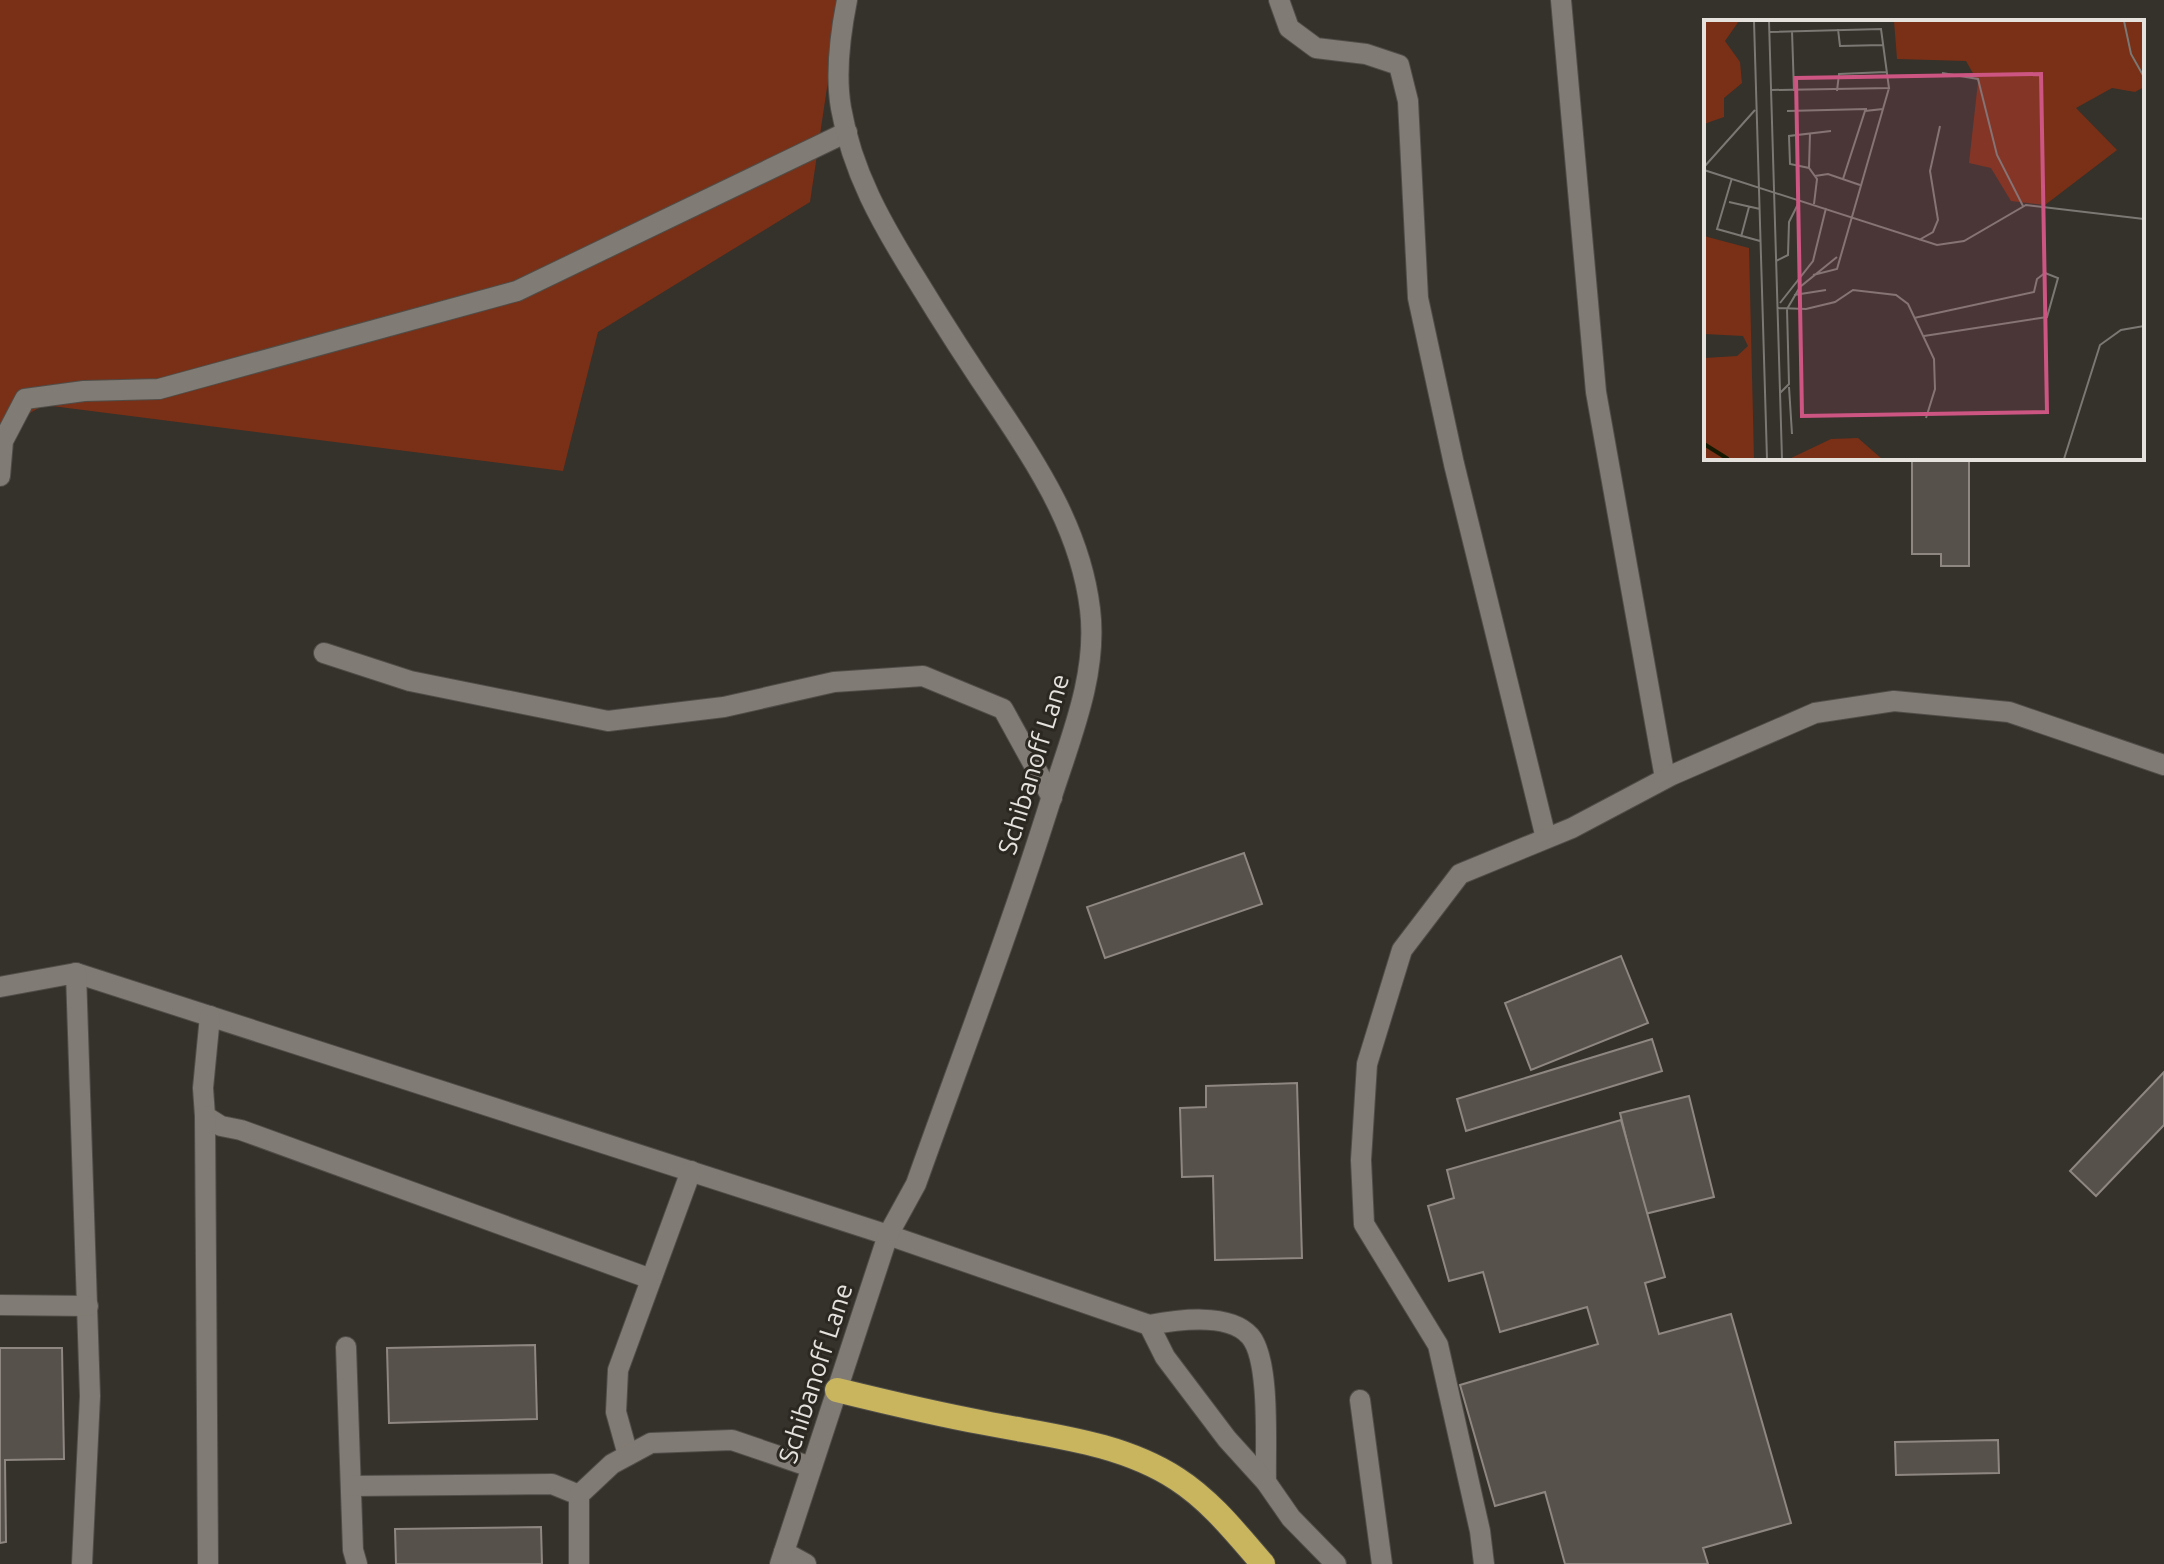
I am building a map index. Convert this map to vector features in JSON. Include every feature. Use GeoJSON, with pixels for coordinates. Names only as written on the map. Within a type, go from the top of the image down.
{"type":"FeatureCollection","features":[{"type":"Feature","properties":{"kind":"highway"},"geometry":{"type":"LineString","coordinates":[[837,1390],[1130,1455],[1176,1478],[1211,1505],[1263,1564]]}},
{"type":"Feature","properties":{"kind":"street","name":"Schibanoff Lane"},"geometry":{"type":"LineString","coordinates":[[782,1558],[888,1235],[916,1184],[1052,798],[1087,681],[1091,612],[1082,561],[1062,512],[1035,461],[953,339],[875,212],[855,164],[841,107],[839,62],[847,0]]}},
{"type":"Feature","properties":{"kind":"street"},"geometry":{"type":"LineString","coordinates":[[1279,0],[1289,28],[1316,48],[1366,54],[1399,65],[1408,101],[1418,298],[1454,464],[1546,838]]}},
{"type":"Feature","properties":{"kind":"street"},"geometry":{"type":"LineString","coordinates":[[1561,0],[1596,392],[1665,778]]}},
{"type":"Feature","properties":{"kind":"street"},"geometry":{"type":"LineString","coordinates":[[0,476],[3,441],[25,399],[84,391],[159,389],[517,291],[847,132]]}},
{"type":"Feature","properties":{"kind":"street"},"geometry":{"type":"LineString","coordinates":[[324,653],[410,681],[608,721],[724,707],[834,682],[923,676],[1003,709],[1052,798]]}},
{"type":"Feature","properties":{"kind":"street"},"geometry":{"type":"LineString","coordinates":[[1484,1564],[1480,1531],[1438,1345],[1364,1224],[1361,1160],[1367,1064],[1402,950],[1460,874],[1572,828],[1665,778],[1815,713],[1894,701],[2009,712],[2164,765]]}},
{"type":"Feature","properties":{"kind":"street"},"geometry":{"type":"LineString","coordinates":[[76,973],[90,1396],[82,1564]]}},
{"type":"Feature","properties":{"kind":"street"},"geometry":{"type":"LineString","coordinates":[[0,987],[76,973],[888,1235],[1149,1325],[1177,1320],[1230,1323],[1248,1333],[1257,1347],[1262,1374],[1266,1482]]}},
{"type":"Feature","properties":{"kind":"street"},"geometry":{"type":"LineString","coordinates":[[208,1564],[203,1088],[210,1016]]}},
{"type":"Feature","properties":{"kind":"street"},"geometry":{"type":"LineString","coordinates":[[205,1116],[221,1126],[241,1130],[651,1279]]}},
{"type":"Feature","properties":{"kind":"street"},"geometry":{"type":"LineString","coordinates":[[628,1455],[616,1412],[618,1370],[691,1171]]}},
{"type":"Feature","properties":{"kind":"street"},"geometry":{"type":"LineString","coordinates":[[0,1305],[88,1306]]}},
{"type":"Feature","properties":{"kind":"street"},"geometry":{"type":"LineString","coordinates":[[1149,1325],[1165,1357],[1227,1439],[1266,1482],[1291,1518],[1336,1564]]}},
{"type":"Feature","properties":{"kind":"street"},"geometry":{"type":"LineString","coordinates":[[346,1347],[353,1550],[357,1564]]}},
{"type":"Feature","properties":{"kind":"street"},"geometry":{"type":"LineString","coordinates":[[1360,1400],[1382,1564]]}},
{"type":"Feature","properties":{"kind":"street"},"geometry":{"type":"LineString","coordinates":[[579,1564],[579,1495],[612,1464],[651,1443],[732,1440],[811,1467]]}},
{"type":"Feature","properties":{"kind":"street"},"geometry":{"type":"LineString","coordinates":[[351,1486],[552,1484],[579,1495]]}},
{"type":"Feature","properties":{"kind":"street"},"geometry":{"type":"LineString","coordinates":[[782,1558],[806,1564]]}},
{"type":"Feature","properties":{"kind":"shaded area"},"geometry":{"type":"Polygon","coordinates":[[[0,0],[840,0],[810,202],[598,332],[563,471],[44,405],[0,430],[0,0]]]}},
{"type":"Feature","properties":{"kind":"building"},"geometry":{"type":"Polygon","coordinates":[[[1912,460],[1969,460],[1969,566],[1941,566],[1941,554],[1912,554],[1912,460]]]}},
{"type":"Feature","properties":{"kind":"building"},"geometry":{"type":"Polygon","coordinates":[[[1244,853],[1262,904],[1105,958],[1087,907],[1244,853]]]}},
{"type":"Feature","properties":{"kind":"building"},"geometry":{"type":"Polygon","coordinates":[[[1621,956],[1648,1023],[1531,1070],[1505,1003],[1621,956]]]}},
{"type":"Feature","properties":{"kind":"building"},"geometry":{"type":"Polygon","coordinates":[[[1652,1039],[1662,1071],[1466,1131],[1457,1099],[1652,1039]]]}},
{"type":"Feature","properties":{"kind":"building"},"geometry":{"type":"Polygon","coordinates":[[[2164,1072],[2164,1125],[2096,1196],[2070,1171],[2164,1072]]]}},
{"type":"Feature","properties":{"kind":"building"},"geometry":{"type":"Polygon","coordinates":[[[1297,1083],[1302,1258],[1215,1260],[1213,1176],[1182,1177],[1180,1108],[1206,1107],[1206,1086],[1297,1083]]]}},
{"type":"Feature","properties":{"kind":"building"},"geometry":{"type":"Polygon","coordinates":[[[1689,1096],[1714,1197],[1645,1214],[1620,1113],[1689,1096]]]}},
{"type":"Feature","properties":{"kind":"building"},"geometry":{"type":"Polygon","coordinates":[[[1621,1120],[1665,1277],[1645,1283],[1659,1334],[1731,1314],[1791,1523],[1703,1548],[1708,1564],[1565,1564],[1545,1492],[1495,1506],[1460,1385],[1598,1344],[1587,1307],[1500,1332],[1483,1272],[1449,1281],[1428,1206],[1454,1198],[1447,1170],[1621,1120]]]}},
{"type":"Feature","properties":{"kind":"building"},"geometry":{"type":"Polygon","coordinates":[[[535,1345],[537,1419],[389,1423],[387,1348],[535,1345]]]}},
{"type":"Feature","properties":{"kind":"building"},"geometry":{"type":"Polygon","coordinates":[[[0,1348],[62,1348],[64,1459],[5,1460],[6,1542],[0,1543],[0,1348]]]}},
{"type":"Feature","properties":{"kind":"building"},"geometry":{"type":"Polygon","coordinates":[[[1998,1440],[1999,1473],[1896,1475],[1895,1442],[1998,1440]]]}},
{"type":"Feature","properties":{"kind":"building"},"geometry":{"type":"Polygon","coordinates":[[[541,1527],[542,1564],[396,1564],[395,1529],[541,1527]]]}}]}
